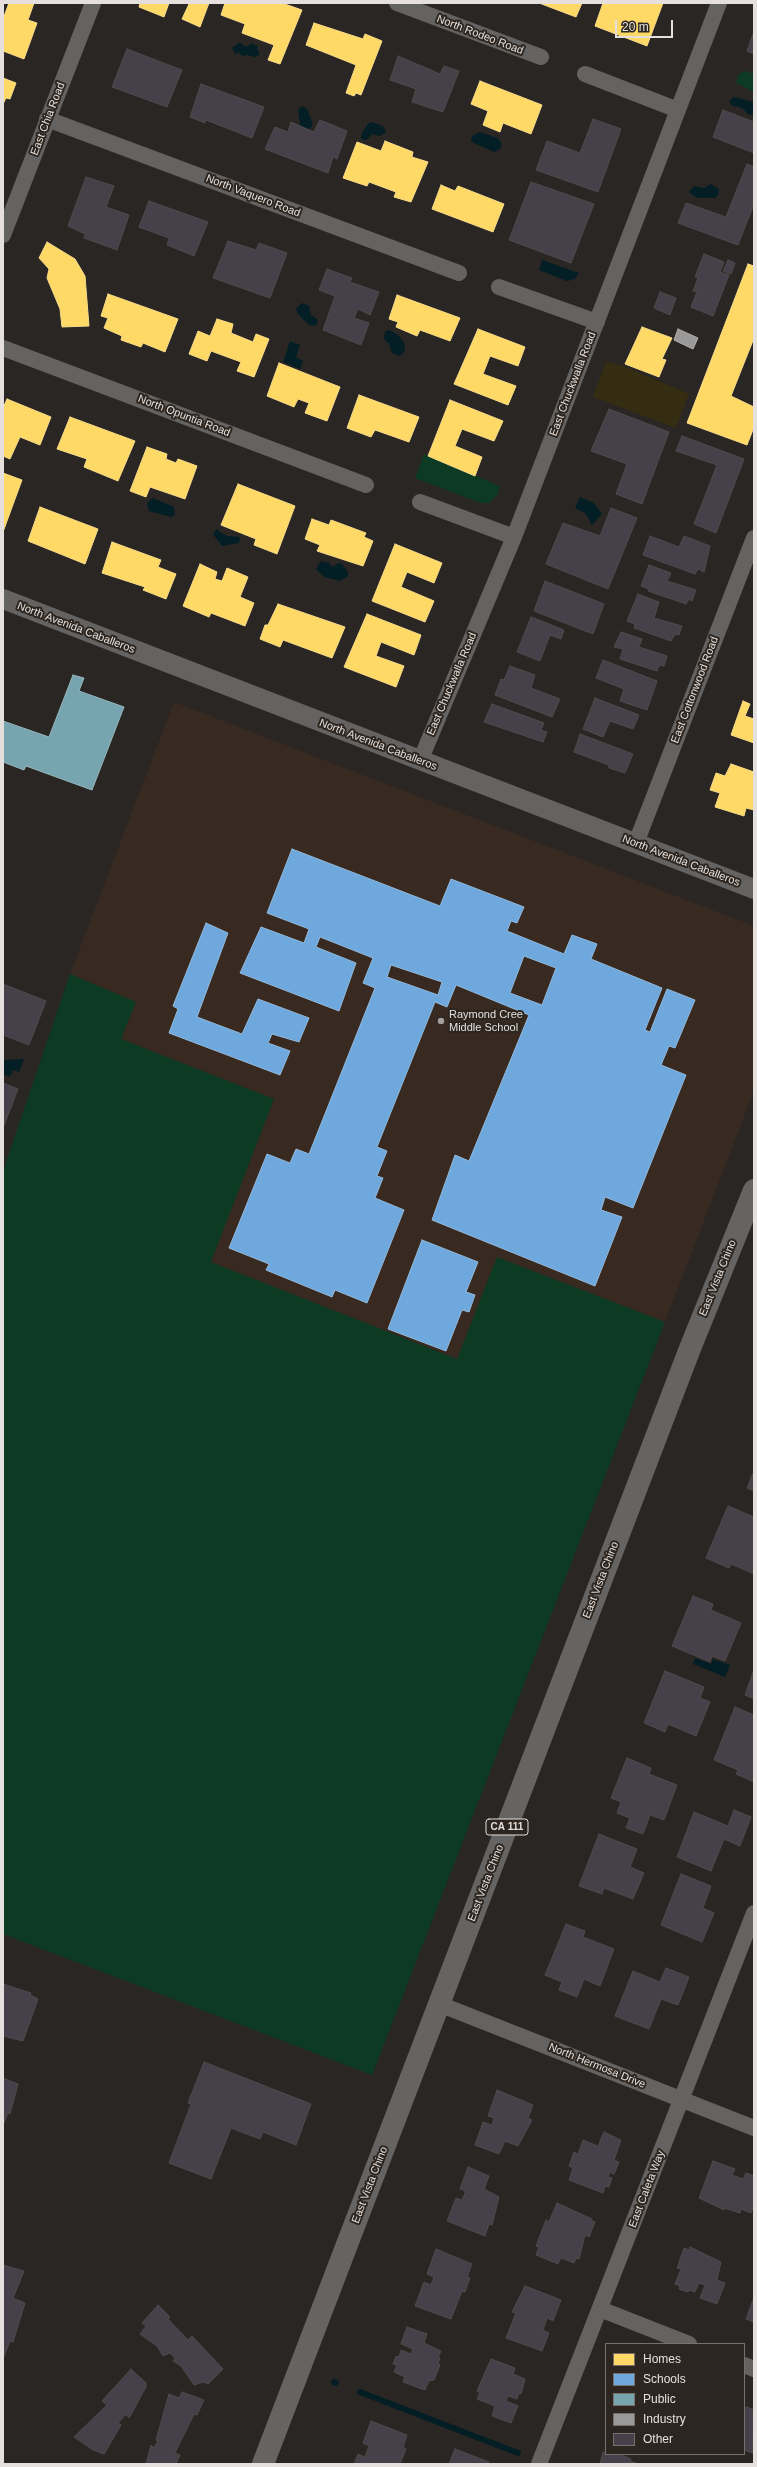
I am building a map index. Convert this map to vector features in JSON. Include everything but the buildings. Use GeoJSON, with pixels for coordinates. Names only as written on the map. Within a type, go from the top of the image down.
{"type":"FeatureCollection","features":[{"type":"Feature","properties":{"kind":"main road","name":"East Vista Chino"},"geometry":{"type":"LineString","coordinates":[[262,2464],[684,1365],[754,1190]]}},
{"type":"Feature","properties":{"kind":"street","name":"East Chia Road"},"geometry":{"type":"LineString","coordinates":[[3,235],[93,3]]}},
{"type":"Feature","properties":{"kind":"street","name":"North Rodeo Road"},"geometry":{"type":"LineString","coordinates":[[397,3],[540,57]]}},
{"type":"Feature","properties":{"kind":"street","name":"East Chuckwalla Road"},"geometry":{"type":"LineString","coordinates":[[420,761],[514,537],[719,3]]}},
{"type":"Feature","properties":{"kind":"street"},"geometry":{"type":"LineString","coordinates":[[585,74],[678,110]]}},
{"type":"Feature","properties":{"kind":"street","name":"North Vaquero Road"},"geometry":{"type":"LineString","coordinates":[[47,119],[460,273]]}},
{"type":"Feature","properties":{"kind":"street"},"geometry":{"type":"LineString","coordinates":[[499,287],[597,322]]}},
{"type":"Feature","properties":{"kind":"street","name":"North Opuntia Road"},"geometry":{"type":"LineString","coordinates":[[3,348],[366,485]]}},
{"type":"Feature","properties":{"kind":"street"},"geometry":{"type":"LineString","coordinates":[[420,502],[514,537]]}},
{"type":"Feature","properties":{"kind":"street","name":"East Cottonwood Road"},"geometry":{"type":"LineString","coordinates":[[636,843],[754,538]]}},
{"type":"Feature","properties":{"kind":"street","name":"North Avenida Caballeros"},"geometry":{"type":"LineString","coordinates":[[3,599],[754,889]]}},
{"type":"Feature","properties":{"kind":"street","name":"East Caleta Way"},"geometry":{"type":"LineString","coordinates":[[539,2464],[754,1913]]}},
{"type":"Feature","properties":{"kind":"street","name":"North Hermosa Drive"},"geometry":{"type":"LineString","coordinates":[[439,2004],[754,2128]]}},
{"type":"Feature","properties":{"kind":"street"},"geometry":{"type":"LineString","coordinates":[[600,2309],[686,2343]]}},
{"type":"Feature","properties":{"kind":"shaded area","name":"Raymond Cree Middle School"},"geometry":{"type":"Polygon","coordinates":[[[174,702],[754,926],[754,1091],[665,1322],[497,1257],[458,1359],[210,1262],[274,1099],[121,1039],[136,1002],[70,974],[174,702]]]}},
{"type":"Feature","properties":{"kind":"green space"},"geometry":{"type":"Polygon","coordinates":[[[746,71],[754,74],[754,92],[736,83],[739,74],[746,71]]]}},
{"type":"Feature","properties":{"kind":"green space"},"geometry":{"type":"Polygon","coordinates":[[[424,454],[500,486],[498,494],[489,503],[480,503],[415,478],[424,454]]]}},
{"type":"Feature","properties":{"kind":"green space"},"geometry":{"type":"Polygon","coordinates":[[[70,974],[136,1002],[121,1039],[274,1099],[211,1262],[457,1359],[497,1257],[665,1322],[372,2075],[3,1934],[3,1171],[70,974]]]}},
{"type":"Feature","properties":{"kind":"sand"},"geometry":{"type":"Polygon","coordinates":[[[606,362],[623,366],[689,394],[676,428],[593,397],[606,362]]]}},
{"type":"Feature","properties":{"kind":"water"},"geometry":{"type":"Polygon","coordinates":[[[240,42],[244,46],[249,46],[251,43],[258,46],[257,49],[260,54],[254,58],[253,56],[245,55],[244,57],[238,52],[236,55],[232,48],[240,42]]]}},
{"type":"Feature","properties":{"kind":"water"},"geometry":{"type":"Polygon","coordinates":[[[734,97],[754,102],[754,114],[749,115],[742,108],[731,105],[729,101],[734,97]]]}},
{"type":"Feature","properties":{"kind":"water"},"geometry":{"type":"Polygon","coordinates":[[[302,106],[307,109],[313,124],[308,132],[301,130],[298,110],[302,106]]]}},
{"type":"Feature","properties":{"kind":"water"},"geometry":{"type":"Polygon","coordinates":[[[372,122],[383,126],[386,132],[380,136],[372,134],[368,139],[363,140],[361,138],[362,133],[368,124],[372,122]]]}},
{"type":"Feature","properties":{"kind":"water"},"geometry":{"type":"Polygon","coordinates":[[[479,132],[498,138],[502,144],[500,149],[494,152],[471,141],[472,136],[479,132]]]}},
{"type":"Feature","properties":{"kind":"water"},"geometry":{"type":"Polygon","coordinates":[[[711,184],[719,189],[718,195],[715,198],[697,198],[689,192],[694,186],[704,188],[711,184]]]}},
{"type":"Feature","properties":{"kind":"water"},"geometry":{"type":"Polygon","coordinates":[[[542,260],[579,273],[575,279],[567,281],[539,270],[542,260]]]}},
{"type":"Feature","properties":{"kind":"water"},"geometry":{"type":"Polygon","coordinates":[[[302,303],[309,306],[311,315],[317,319],[318,322],[315,326],[309,325],[298,314],[296,309],[302,303]]]}},
{"type":"Feature","properties":{"kind":"water"},"geometry":{"type":"Polygon","coordinates":[[[389,330],[398,335],[404,343],[405,351],[400,356],[392,353],[389,344],[384,339],[385,332],[389,330]]]}},
{"type":"Feature","properties":{"kind":"water"},"geometry":{"type":"Polygon","coordinates":[[[290,341],[300,345],[296,357],[303,361],[300,369],[283,362],[290,341]]]}},
{"type":"Feature","properties":{"kind":"water"},"geometry":{"type":"Polygon","coordinates":[[[580,497],[594,503],[602,514],[592,525],[585,513],[575,508],[580,497]]]}},
{"type":"Feature","properties":{"kind":"water"},"geometry":{"type":"Polygon","coordinates":[[[153,498],[174,507],[175,515],[171,517],[149,511],[147,503],[153,498]]]}},
{"type":"Feature","properties":{"kind":"water"},"geometry":{"type":"Polygon","coordinates":[[[216,529],[227,536],[240,537],[239,543],[222,546],[213,534],[216,529]]]}},
{"type":"Feature","properties":{"kind":"water"},"geometry":{"type":"Polygon","coordinates":[[[321,561],[329,563],[333,567],[338,563],[342,564],[348,572],[348,576],[340,581],[324,577],[316,569],[321,561]]]}},
{"type":"Feature","properties":{"kind":"water"},"geometry":{"type":"Polygon","coordinates":[[[24,1059],[19,1072],[13,1070],[10,1077],[3,1074],[3,1060],[24,1059]]]}},
{"type":"Feature","properties":{"kind":"water"},"geometry":{"type":"Polygon","coordinates":[[[695,1658],[711,1664],[713,1659],[730,1665],[725,1677],[693,1664],[695,1658]]]}},
{"type":"Feature","properties":{"kind":"waterway"},"geometry":{"type":"LineString","coordinates":[[360,2392],[518,2453]]}},
{"type":"Feature","properties":{"kind":"place","name":"Raymond Cree Middle School"},"geometry":{"type":"Point","coordinates":[441,1021]}}]}
